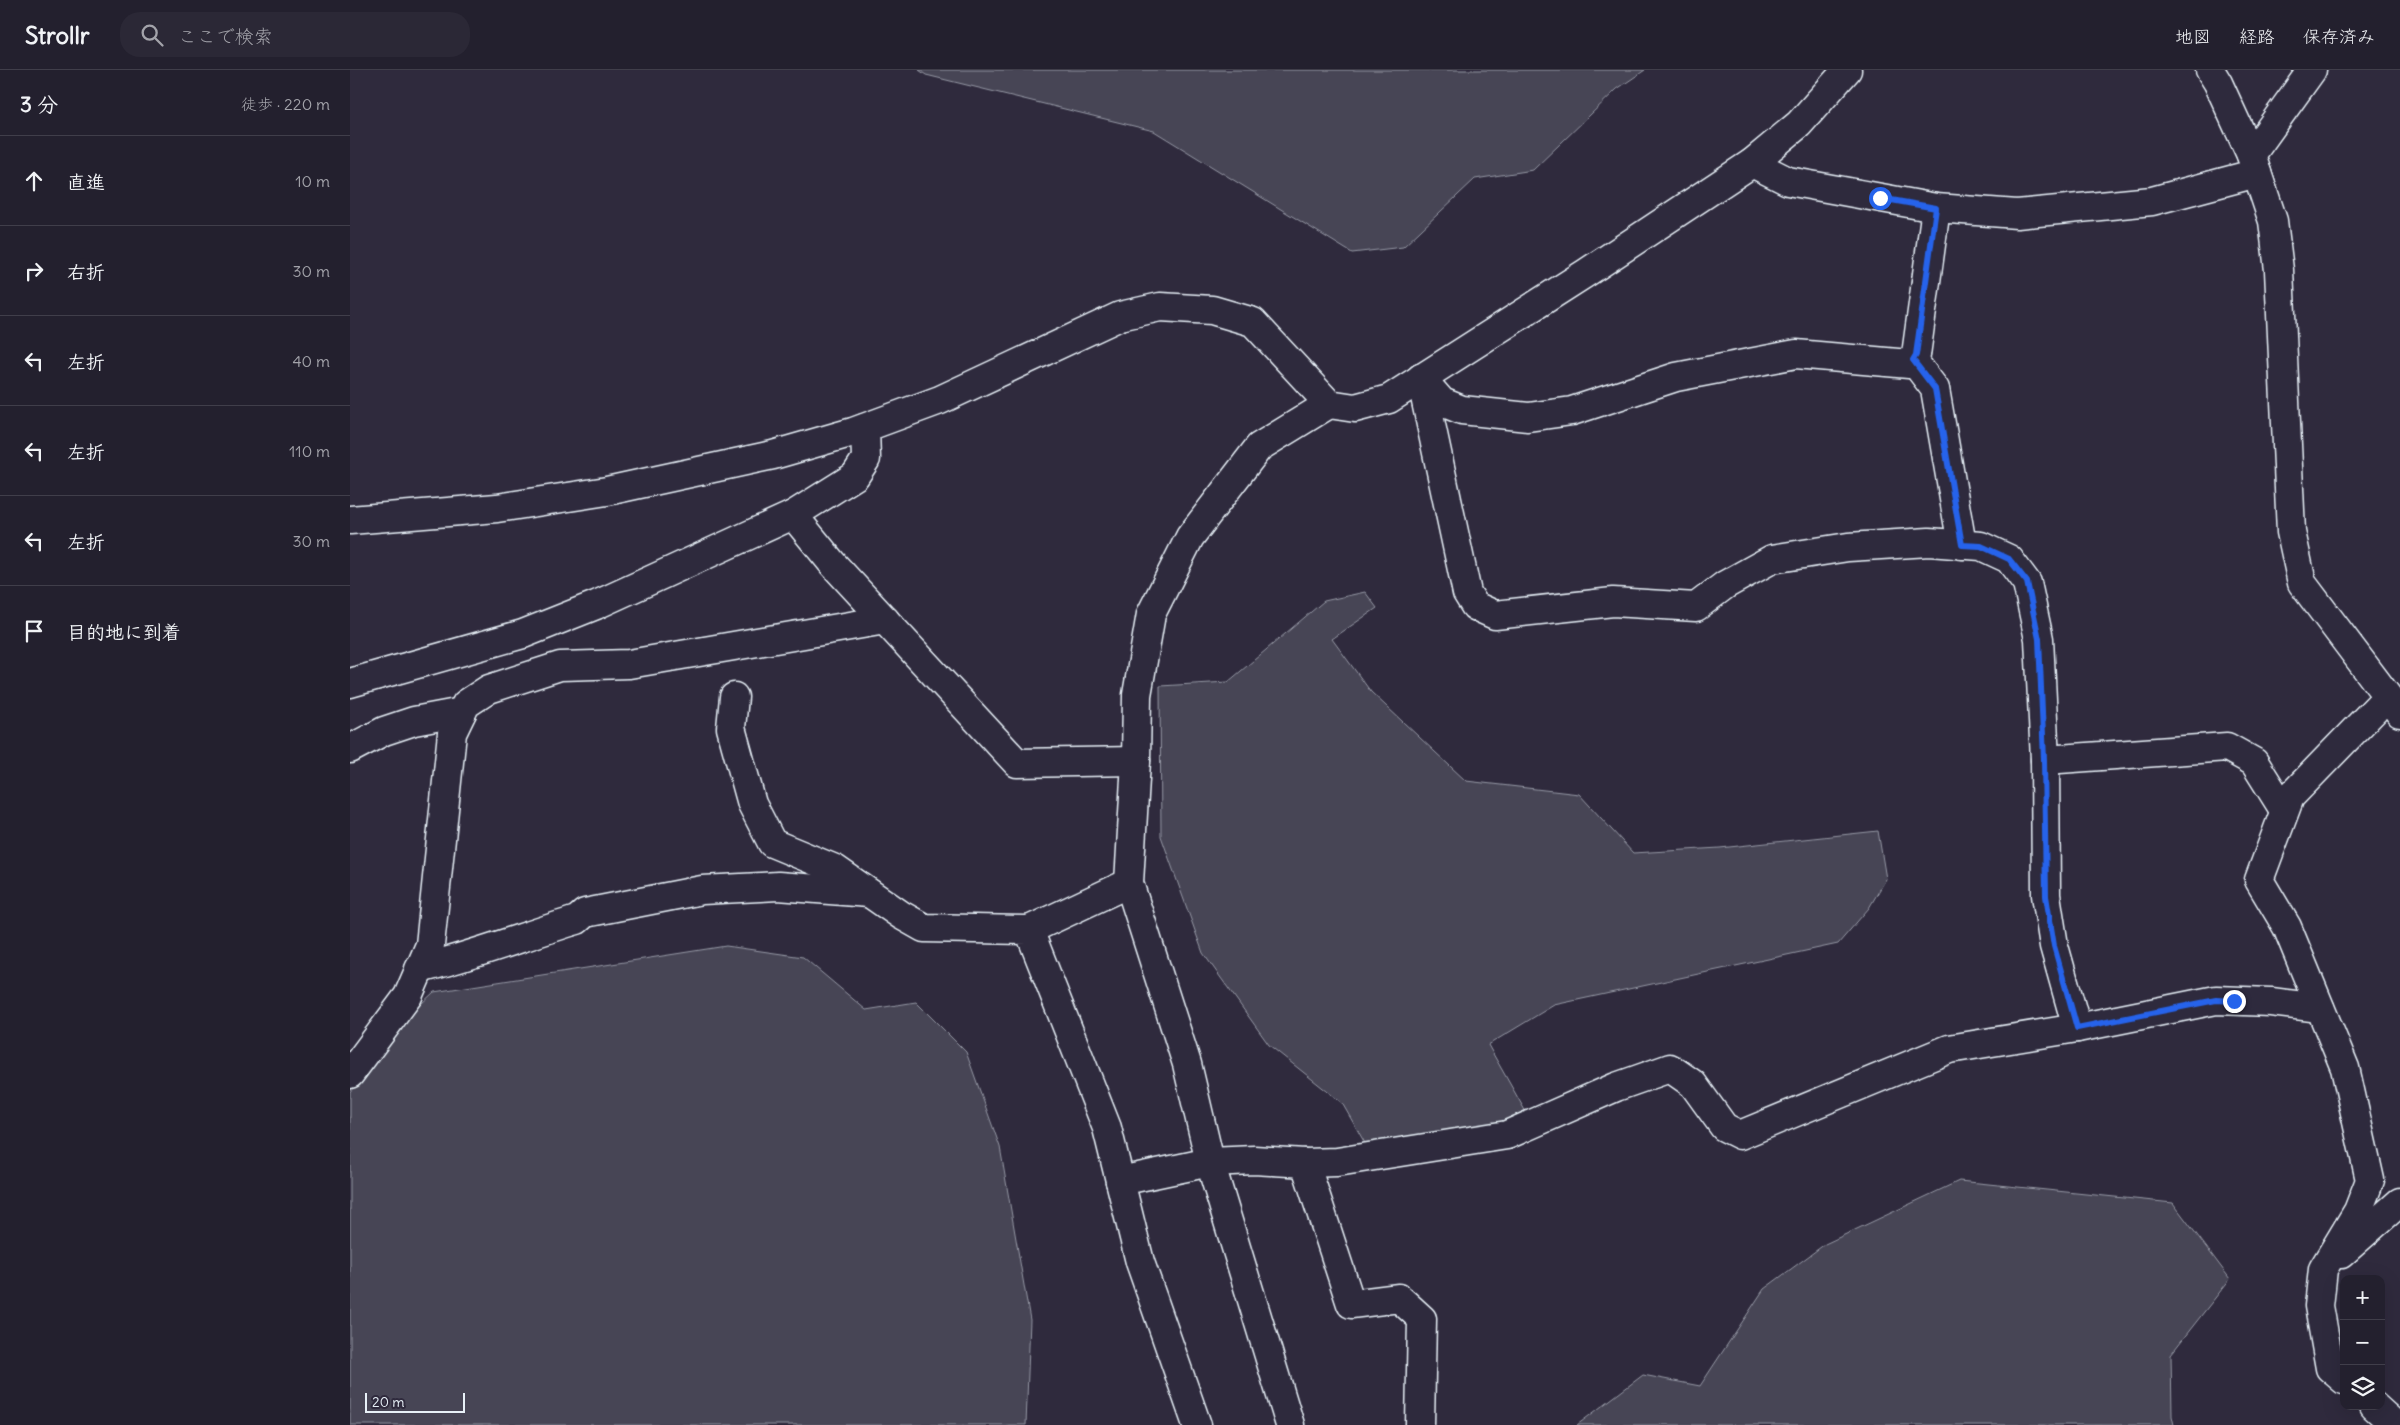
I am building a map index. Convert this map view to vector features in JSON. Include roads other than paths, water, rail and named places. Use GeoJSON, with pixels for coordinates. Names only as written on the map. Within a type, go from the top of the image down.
{"type":"FeatureCollection","features":[{"type":"Feature","properties":{"kind":"street"},"geometry":{"type":"LineString","coordinates":[[350,520],[497,508],[607,491],[773,455],[865,428],[940,400],[1120,316],[1160,307],[1212,310],[1254,322],[1329,404],[1355,408],[1389,398],[1586,273],[1752,163],[1800,124],[1846,70]]}},
{"type":"Feature","properties":{"kind":"street"},"geometry":{"type":"LineString","coordinates":[[2210,70],[2218,83],[2254,164],[2272,221],[2279,270],[2291,532],[2302,584],[2394,705],[2290,797],[2259,880],[2286,927],[2345,1068],[2370,1180],[2358,1211],[2323,1269],[2319,1306],[2330,1368],[2340,1377]]}},
{"type":"Feature","properties":{"kind":"street"},"geometry":{"type":"LineString","coordinates":[[1752,163],[1788,180],[1936,208],[2017,214],[2152,200],[2254,164],[2312,70]]}},
{"type":"Feature","properties":{"kind":"street"},"geometry":{"type":"LineString","coordinates":[[1421,378],[1442,402],[1462,410],[1528,416],[1572,411],[1676,377],[1796,354],[1909,364],[1916,355],[1936,208]]}},
{"type":"Feature","properties":{"kind":"street"},"geometry":{"type":"LineString","coordinates":[[1913,360],[1935,389],[1962,545]]}},
{"type":"Feature","properties":{"kind":"street"},"geometry":{"type":"LineString","coordinates":[[1421,378],[1467,593],[1475,606],[1495,615],[1613,602],[1696,607],[1725,585],[1772,559],[1848,547],[1930,542],[1981,546],[2009,559],[2027,582],[2039,639],[2044,760],[2046,896],[2054,946],[2077,1028]]}},
{"type":"Feature","properties":{"kind":"street"},"geometry":{"type":"LineString","coordinates":[[1290,1425],[1210,1162],[1187,1064],[1129,882],[1138,695],[1151,614],[1190,537],[1259,447],[1329,404]]}},
{"type":"Feature","properties":{"kind":"street"},"geometry":{"type":"LineString","coordinates":[[350,683],[523,634],[596,605],[793,515],[855,476],[866,460],[865,428]]}},
{"type":"Feature","properties":{"kind":"street"},"geometry":{"type":"LineString","coordinates":[[793,515],[833,564],[1017,763],[1136,761]]}},
{"type":"Feature","properties":{"kind":"street"},"geometry":{"type":"LineString","coordinates":[[350,1074],[408,996],[430,945],[452,733],[466,704],[489,689],[560,666],[629,664],[885,620]]}},
{"type":"Feature","properties":{"kind":"street"},"geometry":{"type":"LineString","coordinates":[[734,697],[731,728],[752,804],[772,843],[835,869],[868,893],[924,928],[1030,930],[1129,882]]}},
{"type":"Feature","properties":{"kind":"street"},"geometry":{"type":"LineString","coordinates":[[350,749],[384,731],[414,721],[462,712]]}},
{"type":"Feature","properties":{"kind":"street"},"geometry":{"type":"LineString","coordinates":[[2044,760],[2227,747],[2254,762],[2284,810]]}},
{"type":"Feature","properties":{"kind":"street"},"geometry":{"type":"LineString","coordinates":[[419,969],[475,954],[516,938],[578,920],[585,913],[702,890],[778,886],[868,893]]}},
{"type":"Feature","properties":{"kind":"street"},"geometry":{"type":"LineString","coordinates":[[1030,930],[1107,1128],[1140,1262],[1197,1425]]}},
{"type":"Feature","properties":{"kind":"street"},"geometry":{"type":"LineString","coordinates":[[1120,1181],[1210,1162],[1254,1160],[1305,1163],[1337,1162],[1507,1135],[1616,1087],[1670,1068],[1693,1084],[1724,1127],[1740,1135],[1949,1049],[2077,1028],[2216,1000],[2271,1002],[2320,1008]]}},
{"type":"Feature","properties":{"kind":"street"},"geometry":{"type":"LineString","coordinates":[[1305,1163],[1351,1304],[1399,1298],[1422,1319],[1420,1425]]}},
{"type":"Feature","properties":{"kind":"street"},"geometry":{"type":"LineString","coordinates":[[2323,1269],[2400,1202]]}},
{"type":"Feature","properties":{"kind":"street"},"geometry":{"type":"LineString","coordinates":[[2378,1410],[2395,1425]]}}]}
